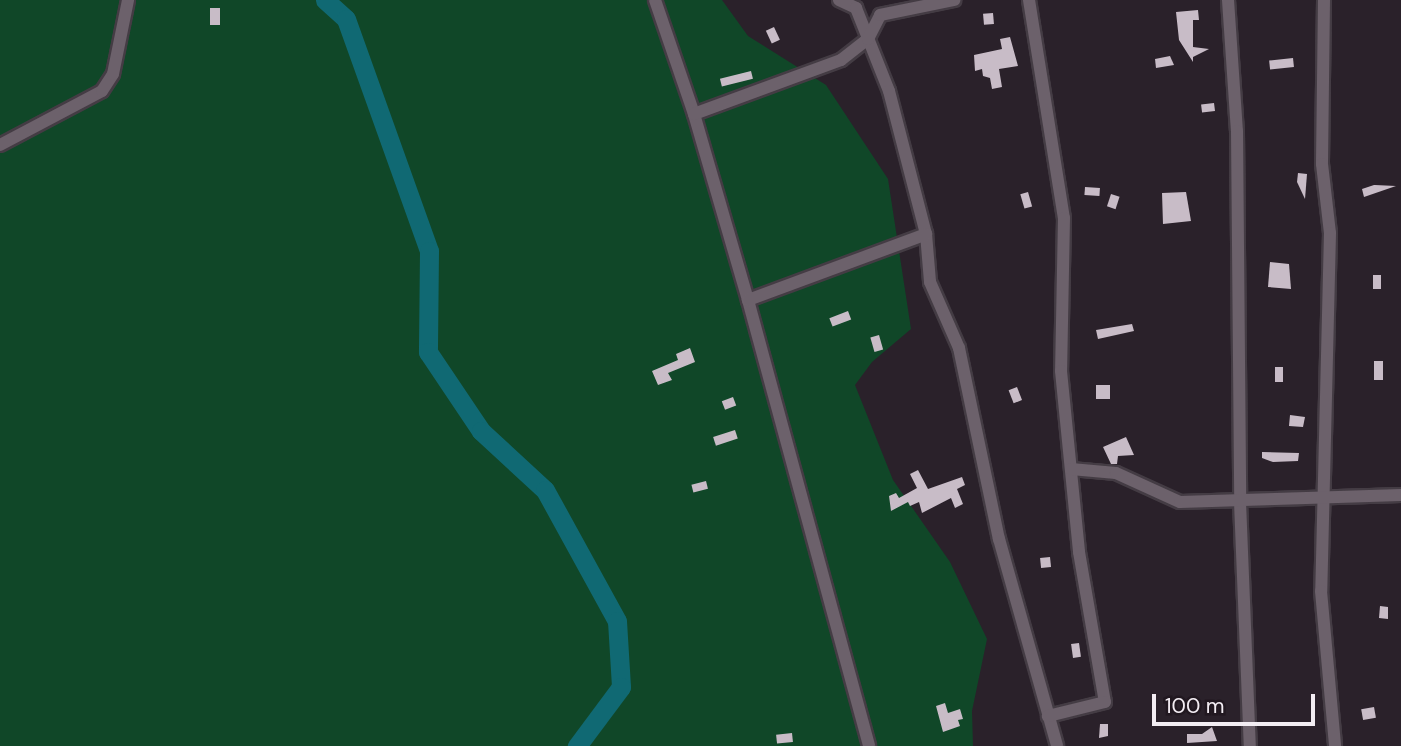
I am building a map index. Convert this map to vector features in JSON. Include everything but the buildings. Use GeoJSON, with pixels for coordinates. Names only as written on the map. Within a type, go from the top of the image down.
{"type":"FeatureCollection","features":[{"type":"Feature","properties":{"kind":"street"},"geometry":{"type":"LineString","coordinates":[[0,145],[102,91],[113,74],[128,0]]}},
{"type":"Feature","properties":{"kind":"street"},"geometry":{"type":"LineString","coordinates":[[655,0],[694,114],[869,746]]}},
{"type":"Feature","properties":{"kind":"street"},"geometry":{"type":"LineString","coordinates":[[839,0],[856,8],[889,91],[926,234],[930,282],[959,348],[999,539],[1057,746]]}},
{"type":"Feature","properties":{"kind":"street"},"geometry":{"type":"LineString","coordinates":[[694,114],[841,60],[868,39],[880,15],[954,0]]}},
{"type":"Feature","properties":{"kind":"street"},"geometry":{"type":"LineString","coordinates":[[1029,0],[1064,218],[1061,371],[1081,566],[1105,702],[1048,716]]}},
{"type":"Feature","properties":{"kind":"street"},"geometry":{"type":"LineString","coordinates":[[1228,0],[1237,131],[1240,502],[1250,746]]}},
{"type":"Feature","properties":{"kind":"street"},"geometry":{"type":"LineString","coordinates":[[1324,0],[1322,164],[1330,233],[1326,447],[1320,496],[1321,591],[1335,746]]}},
{"type":"Feature","properties":{"kind":"street"},"geometry":{"type":"LineString","coordinates":[[747,300],[926,234]]}},
{"type":"Feature","properties":{"kind":"street"},"geometry":{"type":"LineString","coordinates":[[1071,469],[1116,473],[1180,502],[1401,495]]}},
{"type":"Feature","properties":{"kind":"green space"},"geometry":{"type":"Polygon","coordinates":[[[0,0],[722,0],[748,36],[826,85],[888,179],[911,329],[872,362],[855,385],[893,480],[950,562],[987,639],[972,711],[973,746],[0,746],[0,0]]]}},
{"type":"Feature","properties":{"kind":"waterway"},"geometry":{"type":"LineString","coordinates":[[325,0],[346,19],[429,251],[428,352],[481,431],[545,490],[617,621],[621,687],[577,746]]}}]}
